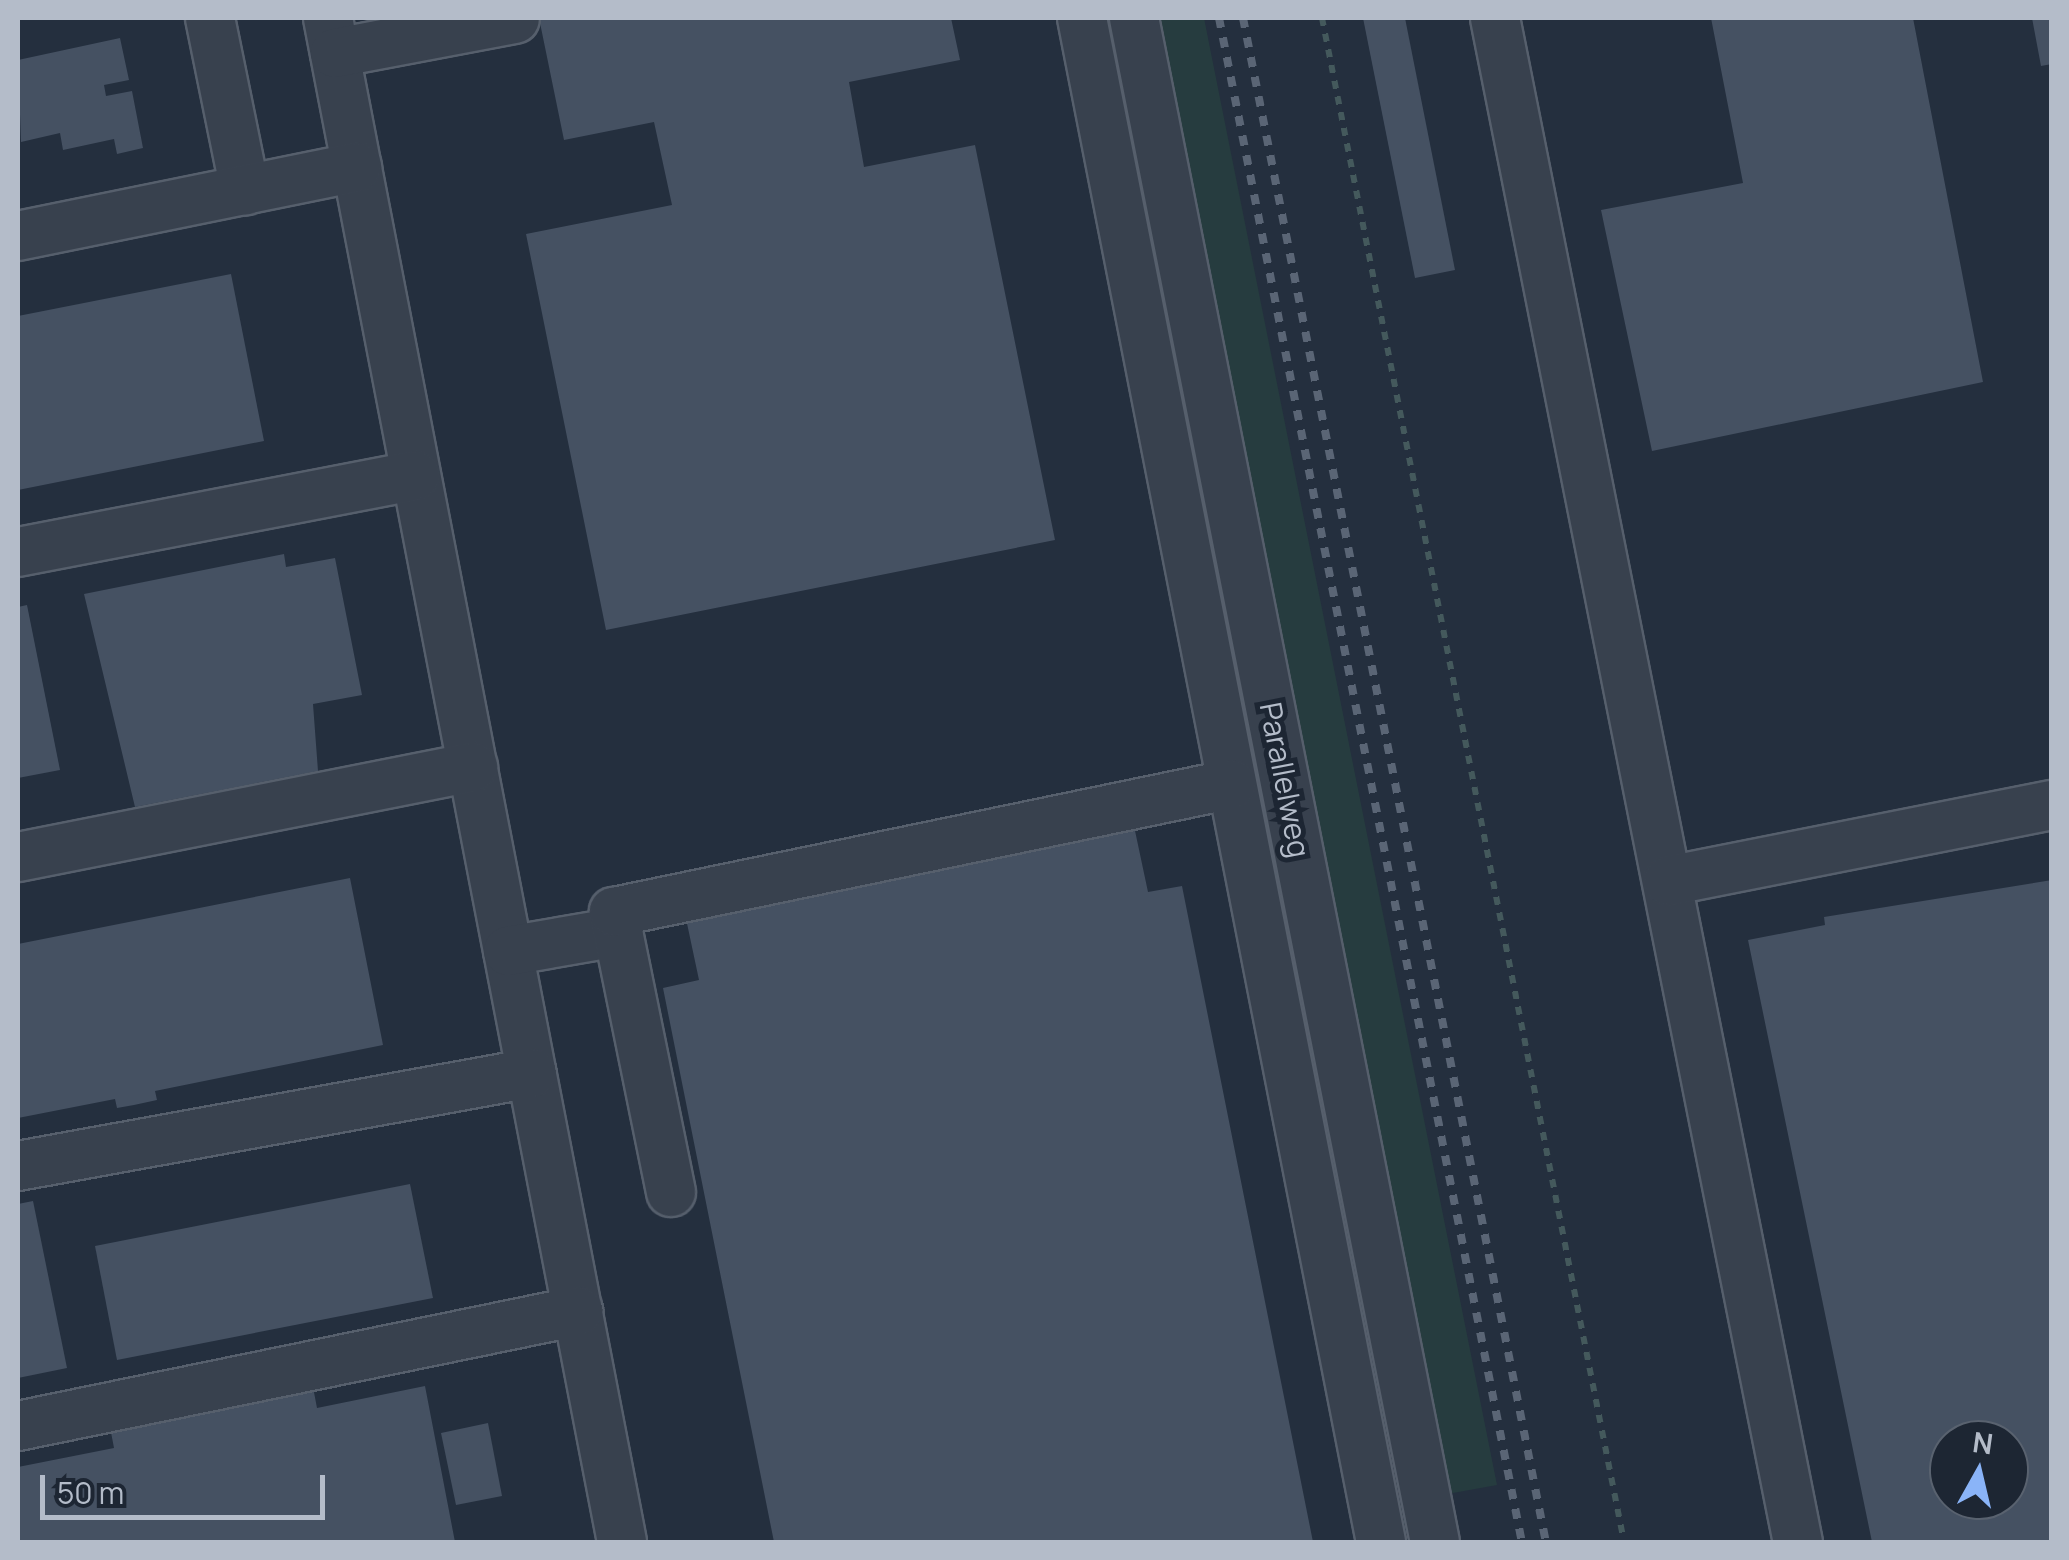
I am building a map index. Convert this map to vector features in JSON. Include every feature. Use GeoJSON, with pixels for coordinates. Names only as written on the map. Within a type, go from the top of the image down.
{"type":"FeatureCollection","features":[{"type":"Feature","properties":{"kind":"street"},"geometry":{"type":"LineString","coordinates":[[210,18],[245,190]]}},
{"type":"Feature","properties":{"kind":"street"},"geometry":{"type":"LineString","coordinates":[[1082,18],[1381,1542]]}},
{"type":"Feature","properties":{"kind":"street","name":"Parallelweg"},"geometry":{"type":"LineString","coordinates":[[1134,18],[1435,1542]]}},
{"type":"Feature","properties":{"kind":"street"},"geometry":{"type":"LineString","coordinates":[[1495,18],[1798,1542]]}},
{"type":"Feature","properties":{"kind":"street"},"geometry":{"type":"LineString","coordinates":[[515,19],[332,35],[622,1542]]}},
{"type":"Feature","properties":{"kind":"street"},"geometry":{"type":"LineString","coordinates":[[18,236],[357,167]]}},
{"type":"Feature","properties":{"kind":"street"},"geometry":{"type":"LineString","coordinates":[[18,552],[416,475]]}},
{"type":"Feature","properties":{"kind":"street"},"geometry":{"type":"LineString","coordinates":[[18,857],[473,767]]}},
{"type":"Feature","properties":{"kind":"street"},"geometry":{"type":"LineString","coordinates":[[671,1192],[614,912],[1232,784]]}},
{"type":"Feature","properties":{"kind":"street"},"geometry":{"type":"LineString","coordinates":[[1668,881],[2052,805]]}},
{"type":"Feature","properties":{"kind":"street"},"geometry":{"type":"LineString","coordinates":[[508,951],[618,932]]}},
{"type":"Feature","properties":{"kind":"street"},"geometry":{"type":"LineString","coordinates":[[18,1166],[532,1073]]}},
{"type":"Feature","properties":{"kind":"street"},"geometry":{"type":"LineString","coordinates":[[18,1426],[578,1311]]}},
{"type":"Feature","properties":{"kind":"path"},"geometry":{"type":"LineString","coordinates":[[1322,18],[1624,1542]]}},
{"type":"Feature","properties":{"kind":"green space"},"geometry":{"type":"Polygon","coordinates":[[[1153,18],[1204,18],[1497,1485],[1442,1495],[1153,18]]]}},
{"type":"Feature","properties":{"kind":"building"},"geometry":{"type":"Polygon","coordinates":[[[539,18],[951,18],[960,60],[849,82],[864,167],[975,145],[1055,540],[606,630],[526,234],[672,205],[654,122],[564,140],[539,18]]]}},
{"type":"Feature","properties":{"kind":"building"},"geometry":{"type":"Polygon","coordinates":[[[1363,18],[1405,18],[1455,270],[1415,278],[1363,18]]]}},
{"type":"Feature","properties":{"kind":"building"},"geometry":{"type":"Polygon","coordinates":[[[1711,18],[1913,18],[1983,382],[1652,451],[1601,210],[1743,183],[1711,18]]]}},
{"type":"Feature","properties":{"kind":"building"},"geometry":{"type":"Polygon","coordinates":[[[2032,18],[2052,18],[2052,64],[2041,66],[2032,18]]]}},
{"type":"Feature","properties":{"kind":"building"},"geometry":{"type":"Polygon","coordinates":[[[120,38],[129,80],[104,85],[106,96],[132,91],[143,148],[117,154],[114,139],[63,150],[60,133],[21,142],[18,60],[120,38]]]}},
{"type":"Feature","properties":{"kind":"building"},"geometry":{"type":"Polygon","coordinates":[[[231,274],[264,441],[18,490],[18,316],[231,274]]]}},
{"type":"Feature","properties":{"kind":"building"},"geometry":{"type":"Polygon","coordinates":[[[284,554],[286,567],[335,558],[362,695],[313,704],[318,771],[135,807],[84,594],[284,554]]]}},
{"type":"Feature","properties":{"kind":"building"},"geometry":{"type":"Polygon","coordinates":[[[27,605],[60,770],[18,778],[18,607],[27,605]]]}},
{"type":"Feature","properties":{"kind":"building"},"geometry":{"type":"Polygon","coordinates":[[[1134,826],[1148,892],[1182,886],[1313,1542],[774,1542],[663,988],[699,980],[685,914],[1134,826]]]}},
{"type":"Feature","properties":{"kind":"building"},"geometry":{"type":"Polygon","coordinates":[[[350,878],[383,1045],[155,1091],[157,1100],[134,1105],[117,1108],[115,1099],[18,1118],[18,944],[350,878]]]}},
{"type":"Feature","properties":{"kind":"building"},"geometry":{"type":"Polygon","coordinates":[[[2052,880],[2052,1542],[1872,1542],[1748,940],[1825,925],[1824,917],[2052,880]]]}},
{"type":"Feature","properties":{"kind":"building"},"geometry":{"type":"Polygon","coordinates":[[[410,1184],[433,1298],[117,1360],[95,1246],[410,1184]]]}},
{"type":"Feature","properties":{"kind":"building"},"geometry":{"type":"Polygon","coordinates":[[[33,1201],[67,1368],[18,1378],[18,1204],[33,1201]]]}},
{"type":"Feature","properties":{"kind":"building"},"geometry":{"type":"Polygon","coordinates":[[[309,1366],[317,1408],[425,1386],[455,1542],[18,1542],[18,1467],[114,1448],[106,1406],[309,1366]]]}},
{"type":"Feature","properties":{"kind":"building"},"geometry":{"type":"Polygon","coordinates":[[[488,1423],[502,1496],[456,1505],[441,1433],[488,1423]]]}},
{"type":"Feature","properties":{"kind":"railway"},"geometry":{"type":"LineString","coordinates":[[1219,18],[1522,1542]]}},
{"type":"Feature","properties":{"kind":"railway"},"geometry":{"type":"LineString","coordinates":[[1243,18],[1546,1542]]}}]}
